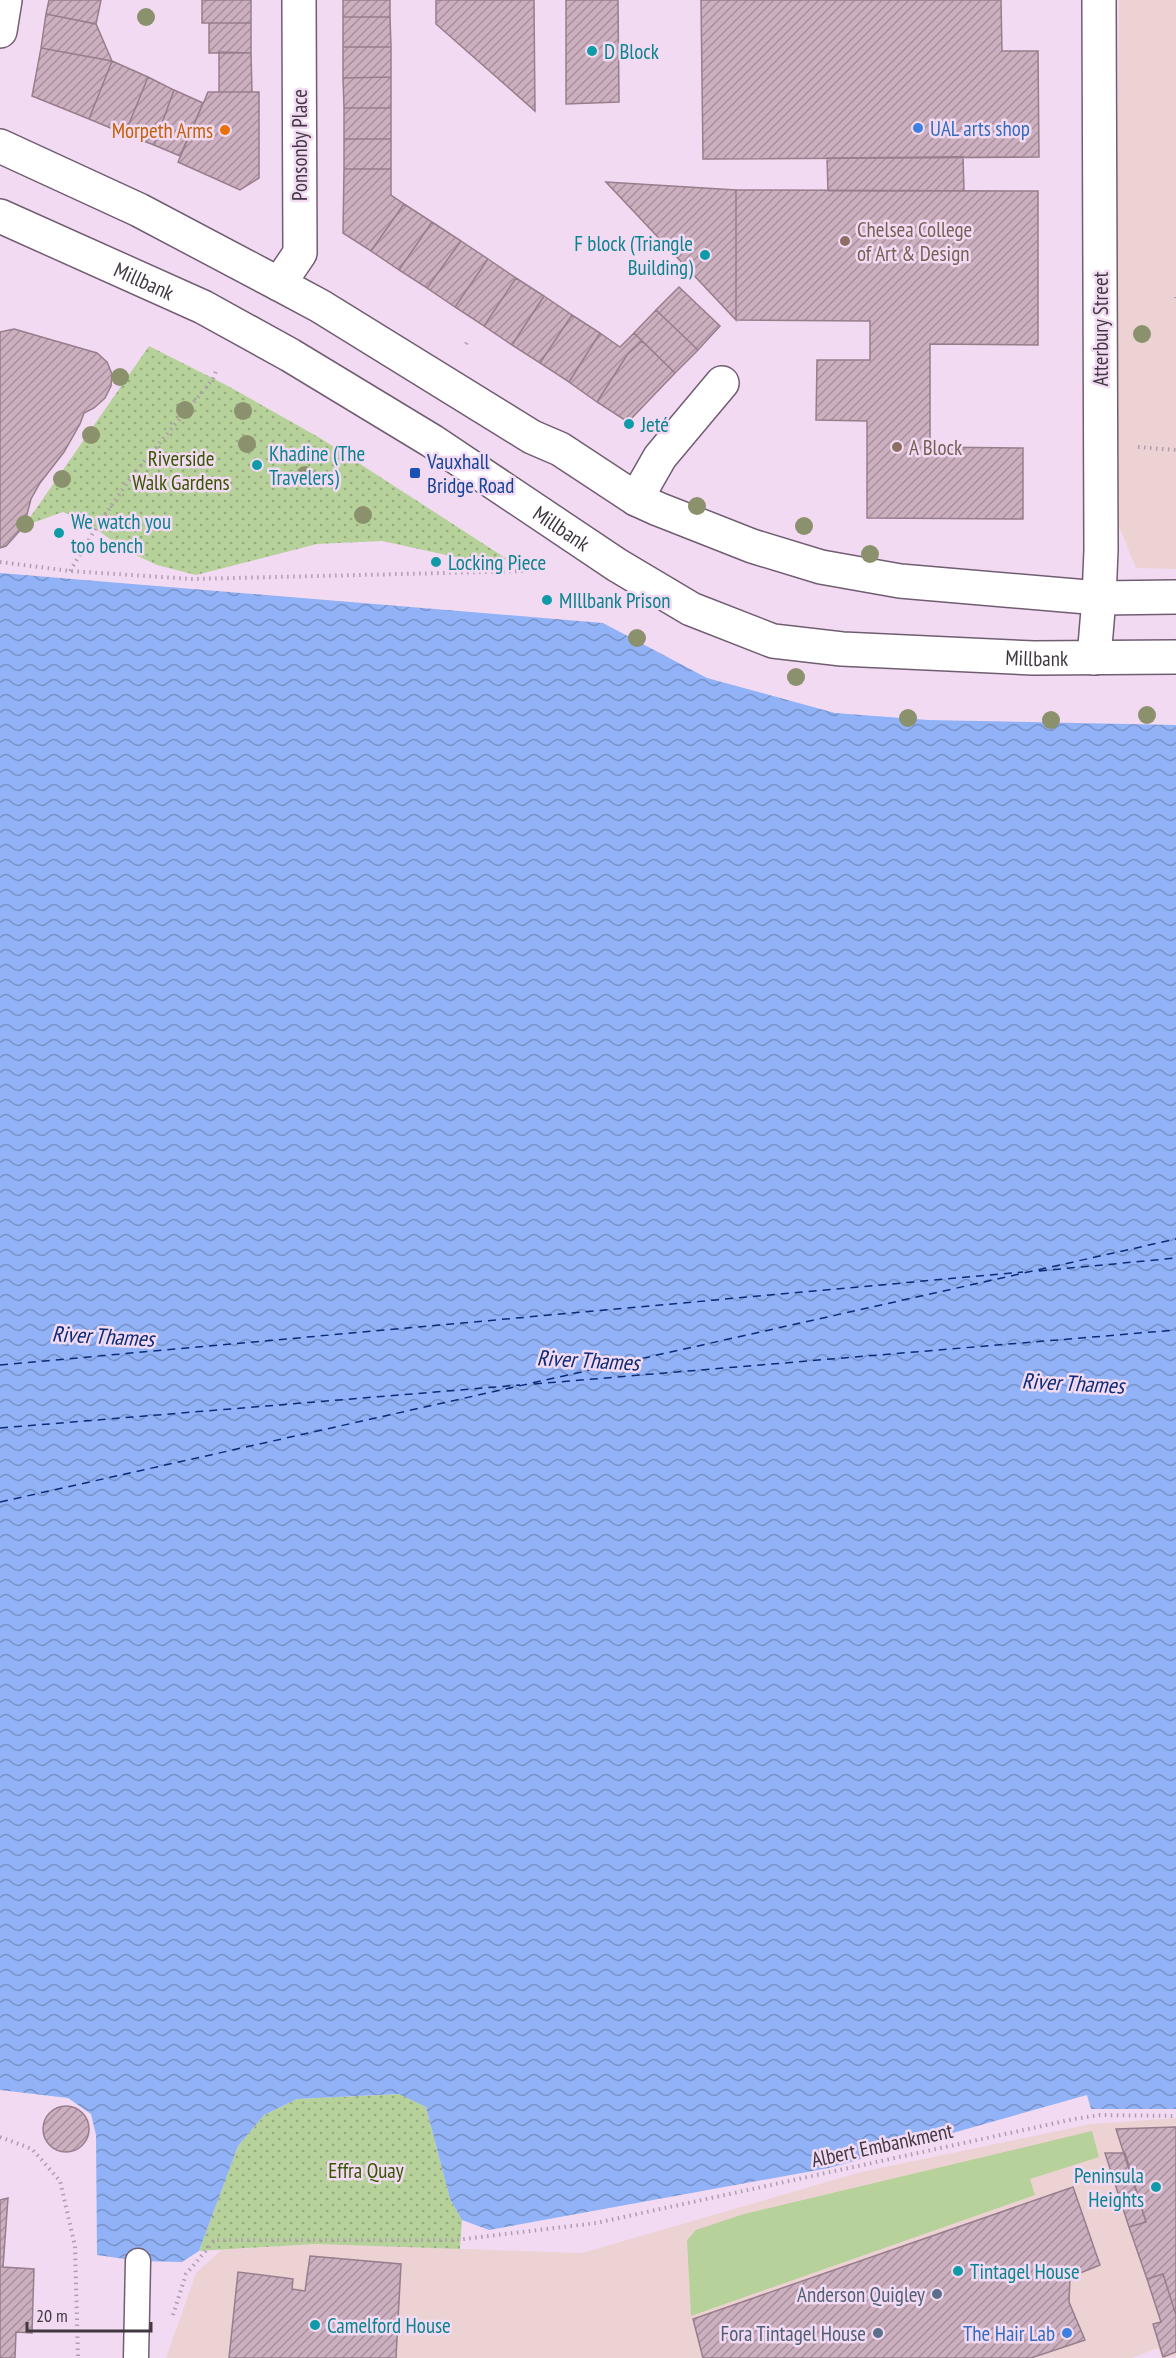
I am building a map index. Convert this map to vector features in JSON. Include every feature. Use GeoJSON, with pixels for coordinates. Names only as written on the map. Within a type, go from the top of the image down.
{"type":"FeatureCollection","features":[{"type":"Feature","properties":{"kind":"main road"},"geometry":{"type":"LineString","coordinates":[[0,31],[5,0]]}},
{"type":"Feature","properties":{"kind":"main road","name":"Ponsonby Place"},"geometry":{"type":"LineString","coordinates":[[279,284],[300,253],[299,0]]}},
{"type":"Feature","properties":{"kind":"main road","name":"Atterbury Street"},"geometry":{"type":"LineString","coordinates":[[1094,658],[1100,598],[1099,0]]}},
{"type":"Feature","properties":{"kind":"main road"},"geometry":{"type":"LineString","coordinates":[[0,146],[139,210],[320,306],[532,437],[560,449],[636,499],[752,546],[821,567],[900,581],[1100,598],[1176,597]]}},
{"type":"Feature","properties":{"kind":"main road","name":"Millbank"},"geometry":{"type":"LineString","coordinates":[[0,216],[202,307],[290,355],[432,441],[617,564],[691,609],[773,641],[854,650],[1094,658],[1176,657]]}},
{"type":"Feature","properties":{"kind":"main road"},"geometry":{"type":"LineString","coordinates":[[636,499],[660,457],[722,383]]}},
{"type":"Feature","properties":{"kind":"lane"},"geometry":{"type":"LineString","coordinates":[[136,2358],[138,2261]]}},
{"type":"Feature","properties":{"kind":"path"},"geometry":{"type":"LineString","coordinates":[[466,344],[469,339]]}},
{"type":"Feature","properties":{"kind":"path"},"geometry":{"type":"LineString","coordinates":[[70,571],[132,476],[213,379],[217,368]]}},
{"type":"Feature","properties":{"kind":"path"},"geometry":{"type":"LineString","coordinates":[[0,562],[70,571],[192,579],[526,571],[533,561]]}},
{"type":"Feature","properties":{"kind":"path","name":"Albert Embankment"},"geometry":{"type":"LineString","coordinates":[[173,2316],[186,2274],[215,2240],[456,2240],[596,2223],[1074,2119],[1100,2115],[1176,2116]]}},
{"type":"Feature","properties":{"kind":"path"},"geometry":{"type":"LineString","coordinates":[[0,2137],[32,2149],[60,2181],[75,2246],[78,2358]]}},
{"type":"Feature","properties":{"kind":"shaded area"},"geometry":{"type":"Polygon","coordinates":[[[1119,0],[1176,0],[1176,569],[1136,568],[1114,514],[1119,0]]]}},
{"type":"Feature","properties":{"kind":"shaded area"},"geometry":{"type":"Polygon","coordinates":[[[1176,2118],[1176,2356],[1169,2358],[1162,2358],[1158,2348],[1132,2358],[166,2358],[196,2273],[221,2250],[316,2244],[582,2253],[861,2172],[1091,2124],[1176,2118]]]}},
{"type":"Feature","properties":{"kind":"green space","name":"Riverside Walk Gardens"},"geometry":{"type":"Polygon","coordinates":[[[149,346],[228,386],[320,438],[507,559],[483,563],[382,541],[317,544],[196,575],[157,565],[127,551],[86,522],[63,512],[24,526],[149,346]]]}},
{"type":"Feature","properties":{"kind":"green space","name":"Effra Quay"},"geometry":{"type":"Polygon","coordinates":[[[400,2094],[426,2107],[450,2199],[462,2220],[460,2249],[316,2244],[199,2251],[238,2146],[264,2115],[297,2099],[400,2094]]]}},
{"type":"Feature","properties":{"kind":"green space"},"geometry":{"type":"Polygon","coordinates":[[[1092,2131],[1099,2157],[1030,2179],[1035,2195],[691,2316],[687,2240],[696,2230],[744,2214],[1092,2131]]]}},
{"type":"Feature","properties":{"kind":"water","name":"River Thames"},"geometry":{"type":"Polygon","coordinates":[[[0,573],[603,623],[707,678],[835,713],[928,720],[1176,725],[1176,2109],[1091,2109],[1087,2095],[829,2168],[489,2230],[462,2220],[450,2199],[426,2107],[399,2094],[297,2099],[264,2115],[238,2146],[199,2251],[182,2262],[138,2261],[97,2255],[96,2135],[91,2114],[68,2098],[0,2090],[0,573]]]}},
{"type":"Feature","properties":{"kind":"building"},"geometry":{"type":"Polygon","coordinates":[[[49,0],[101,0],[96,24],[46,14],[49,0]]]}},
{"type":"Feature","properties":{"kind":"building"},"geometry":{"type":"Polygon","coordinates":[[[202,0],[251,0],[251,23],[202,23],[202,0]]]}},
{"type":"Feature","properties":{"kind":"building"},"geometry":{"type":"Polygon","coordinates":[[[343,0],[390,0],[390,17],[343,17],[343,0]]]}},
{"type":"Feature","properties":{"kind":"building"},"geometry":{"type":"Polygon","coordinates":[[[436,0],[534,0],[535,111],[436,24],[436,0]]]}},
{"type":"Feature","properties":{"kind":"building","name":"D Block"},"geometry":{"type":"Polygon","coordinates":[[[566,0],[618,0],[619,102],[566,104],[566,0]]]}},
{"type":"Feature","properties":{"kind":"building"},"geometry":{"type":"Polygon","coordinates":[[[701,0],[1001,0],[1002,51],[1038,51],[1039,157],[703,159],[701,0]]]}},
{"type":"Feature","properties":{"kind":"building"},"geometry":{"type":"Polygon","coordinates":[[[46,14],[96,24],[112,61],[41,48],[46,14]]]}},
{"type":"Feature","properties":{"kind":"building"},"geometry":{"type":"Polygon","coordinates":[[[343,17],[390,17],[391,47],[343,47],[343,17]]]}},
{"type":"Feature","properties":{"kind":"building"},"geometry":{"type":"Polygon","coordinates":[[[209,23],[251,23],[251,53],[209,53],[209,23]]]}},
{"type":"Feature","properties":{"kind":"building"},"geometry":{"type":"Polygon","coordinates":[[[343,47],[391,47],[391,77],[343,78],[343,47]]]}},
{"type":"Feature","properties":{"kind":"building"},"geometry":{"type":"Polygon","coordinates":[[[41,48],[112,61],[89,119],[32,96],[41,48]]]}},
{"type":"Feature","properties":{"kind":"building"},"geometry":{"type":"Polygon","coordinates":[[[219,52],[251,53],[252,92],[219,92],[219,52]]]}},
{"type":"Feature","properties":{"kind":"building"},"geometry":{"type":"Polygon","coordinates":[[[112,61],[148,77],[125,134],[89,119],[112,61]]]}},
{"type":"Feature","properties":{"kind":"building"},"geometry":{"type":"Polygon","coordinates":[[[148,77],[174,90],[154,145],[125,134],[148,77]]]}},
{"type":"Feature","properties":{"kind":"building"},"geometry":{"type":"Polygon","coordinates":[[[391,77],[391,108],[344,108],[343,78],[391,77]]]}},
{"type":"Feature","properties":{"kind":"building"},"geometry":{"type":"Polygon","coordinates":[[[174,90],[203,103],[180,156],[154,145],[174,90]]]}},
{"type":"Feature","properties":{"kind":"building","name":"Morpeth Arms"},"geometry":{"type":"Polygon","coordinates":[[[208,92],[259,92],[259,178],[240,190],[178,162],[208,92]]]}},
{"type":"Feature","properties":{"kind":"building"},"geometry":{"type":"Polygon","coordinates":[[[344,108],[391,108],[391,139],[344,139],[344,108]]]}},
{"type":"Feature","properties":{"kind":"building"},"geometry":{"type":"Polygon","coordinates":[[[344,139],[391,139],[391,169],[344,169],[344,139]]]}},
{"type":"Feature","properties":{"kind":"building"},"geometry":{"type":"Polygon","coordinates":[[[963,157],[964,191],[828,191],[827,158],[963,157]]]}},
{"type":"Feature","properties":{"kind":"building"},"geometry":{"type":"Polygon","coordinates":[[[344,169],[391,169],[391,195],[404,204],[371,251],[343,233],[344,169]]]}},
{"type":"Feature","properties":{"kind":"building","name":"F block (Triangle Building)"},"geometry":{"type":"Polygon","coordinates":[[[606,182],[736,190],[736,320],[606,182]]]}},
{"type":"Feature","properties":{"kind":"building"},"geometry":{"type":"Polygon","coordinates":[[[736,190],[1038,191],[1038,345],[930,344],[930,447],[1023,448],[1023,519],[867,518],[867,421],[816,420],[817,360],[870,360],[870,321],[736,320],[736,190]]]}},
{"type":"Feature","properties":{"kind":"building"},"geometry":{"type":"Polygon","coordinates":[[[404,204],[432,222],[399,270],[371,251],[404,204]]]}},
{"type":"Feature","properties":{"kind":"building"},"geometry":{"type":"Polygon","coordinates":[[[432,222],[461,241],[427,288],[399,270],[432,222]]]}},
{"type":"Feature","properties":{"kind":"building"},"geometry":{"type":"Polygon","coordinates":[[[461,241],[488,259],[455,307],[427,288],[461,241]]]}},
{"type":"Feature","properties":{"kind":"building"},"geometry":{"type":"Polygon","coordinates":[[[488,259],[516,278],[484,326],[455,307],[488,259]]]}},
{"type":"Feature","properties":{"kind":"building"},"geometry":{"type":"Polygon","coordinates":[[[516,278],[544,296],[512,345],[484,326],[516,278]]]}},
{"type":"Feature","properties":{"kind":"building"},"geometry":{"type":"Polygon","coordinates":[[[679,287],[720,326],[698,350],[656,310],[679,287]]]}},
{"type":"Feature","properties":{"kind":"building"},"geometry":{"type":"Polygon","coordinates":[[[544,296],[572,315],[540,363],[512,345],[544,296]]]}},
{"type":"Feature","properties":{"kind":"building"},"geometry":{"type":"Polygon","coordinates":[[[656,310],[698,350],[675,373],[634,333],[656,310]]]}},
{"type":"Feature","properties":{"kind":"building"},"geometry":{"type":"Polygon","coordinates":[[[572,315],[600,333],[569,382],[540,363],[572,315]]]}},
{"type":"Feature","properties":{"kind":"building"},"geometry":{"type":"Polygon","coordinates":[[[14,329],[97,353],[107,362],[112,374],[111,386],[105,398],[84,413],[64,452],[40,483],[31,499],[24,526],[6,546],[0,548],[0,332],[14,329]]]}},
{"type":"Feature","properties":{"kind":"building"},"geometry":{"type":"Polygon","coordinates":[[[600,333],[620,347],[634,333],[642,341],[627,355],[597,402],[569,382],[600,333]]]}},
{"type":"Feature","properties":{"kind":"building"},"geometry":{"type":"Polygon","coordinates":[[[642,341],[675,373],[628,422],[597,402],[627,355],[642,341]]]}},
{"type":"Feature","properties":{"kind":"building"},"geometry":{"type":"Polygon","coordinates":[[[66,2106],[82,2113],[89,2129],[82,2145],[66,2152],[50,2145],[43,2129],[50,2113],[66,2106]]]}},
{"type":"Feature","properties":{"kind":"building","name":"Peninsula Heights"},"geometry":{"type":"Polygon","coordinates":[[[1176,2127],[1176,2315],[1163,2274],[1147,2279],[1129,2227],[1146,2222],[1116,2129],[1176,2127]]]}},
{"type":"Feature","properties":{"kind":"building"},"geometry":{"type":"Polygon","coordinates":[[[1105,2153],[1125,2153],[1146,2222],[1129,2227],[1105,2153]]]}},
{"type":"Feature","properties":{"kind":"building","name":"Tintagel House"},"geometry":{"type":"Polygon","coordinates":[[[1073,2187],[1100,2265],[1070,2277],[1069,2302],[1085,2340],[1031,2358],[703,2358],[693,2319],[1073,2187]]]}},
{"type":"Feature","properties":{"kind":"building"},"geometry":{"type":"Polygon","coordinates":[[[8,2198],[3,2267],[34,2269],[32,2333],[16,2332],[15,2358],[0,2358],[0,2200],[8,2198]]]}},
{"type":"Feature","properties":{"kind":"building","name":"Camelford House"},"geometry":{"type":"Polygon","coordinates":[[[310,2256],[401,2264],[396,2358],[229,2358],[238,2272],[293,2279],[292,2289],[305,2291],[310,2256]]]}},
{"type":"Feature","properties":{"kind":"building"},"geometry":{"type":"Polygon","coordinates":[[[1163,2274],[1176,2315],[1176,2352],[1163,2357],[1153,2324],[1161,2322],[1147,2279],[1163,2274]]]}},
{"type":"Feature","properties":{"kind":"ferry route"},"geometry":{"type":"LineString","coordinates":[[0,1502],[1176,1239]]}},
{"type":"Feature","properties":{"kind":"ferry route"},"geometry":{"type":"LineString","coordinates":[[1039,1271],[1176,1258]]}},
{"type":"Feature","properties":{"kind":"ferry route"},"geometry":{"type":"LineString","coordinates":[[0,1365],[1023,1272]]}},
{"type":"Feature","properties":{"kind":"ferry route"},"geometry":{"type":"LineString","coordinates":[[534,1384],[1176,1330]]}},
{"type":"Feature","properties":{"kind":"ferry route"},"geometry":{"type":"LineString","coordinates":[[0,1428],[520,1385]]}},
{"type":"Feature","properties":{"kind":"place","name":"D Block"},"geometry":{"type":"Point","coordinates":[592,51]}},
{"type":"Feature","properties":{"kind":"place","name":"UAL arts shop"},"geometry":{"type":"Point","coordinates":[918,128]}},
{"type":"Feature","properties":{"kind":"place","name":"Morpeth Arms"},"geometry":{"type":"Point","coordinates":[225,130]}},
{"type":"Feature","properties":{"kind":"place","name":"Chelsea College of Art & Design"},"geometry":{"type":"Point","coordinates":[845,241]}},
{"type":"Feature","properties":{"kind":"place","name":"F block (Triangle Building)"},"geometry":{"type":"Point","coordinates":[705,255]}},
{"type":"Feature","properties":{"kind":"place","name":"Jeté"},"geometry":{"type":"Point","coordinates":[629,424]}},
{"type":"Feature","properties":{"kind":"place","name":"A Block"},"geometry":{"type":"Point","coordinates":[897,447]}},
{"type":"Feature","properties":{"kind":"place","name":"Khadine (The Travelers)"},"geometry":{"type":"Point","coordinates":[257,465]}},
{"type":"Feature","properties":{"kind":"place","name":"Vauxhall Bridge Road"},"geometry":{"type":"Point","coordinates":[415,473]}},
{"type":"Feature","properties":{"kind":"place","name":"We watch you too bench"},"geometry":{"type":"Point","coordinates":[59,533]}},
{"type":"Feature","properties":{"kind":"place","name":"Locking Piece"},"geometry":{"type":"Point","coordinates":[436,562]}},
{"type":"Feature","properties":{"kind":"place","name":"MIllbank Prison"},"geometry":{"type":"Point","coordinates":[547,600]}},
{"type":"Feature","properties":{"kind":"place","name":"Peninsula Heights"},"geometry":{"type":"Point","coordinates":[1156,2187]}},
{"type":"Feature","properties":{"kind":"place","name":"Tintagel House"},"geometry":{"type":"Point","coordinates":[958,2271]}},
{"type":"Feature","properties":{"kind":"place","name":"Anderson Quigley"},"geometry":{"type":"Point","coordinates":[937,2294]}},
{"type":"Feature","properties":{"kind":"place","name":"Camelford House"},"geometry":{"type":"Point","coordinates":[315,2325]}},
{"type":"Feature","properties":{"kind":"place","name":"Fora Tintagel House"},"geometry":{"type":"Point","coordinates":[878,2333]}},
{"type":"Feature","properties":{"kind":"place","name":"The Hair Lab"},"geometry":{"type":"Point","coordinates":[1067,2333]}}]}
